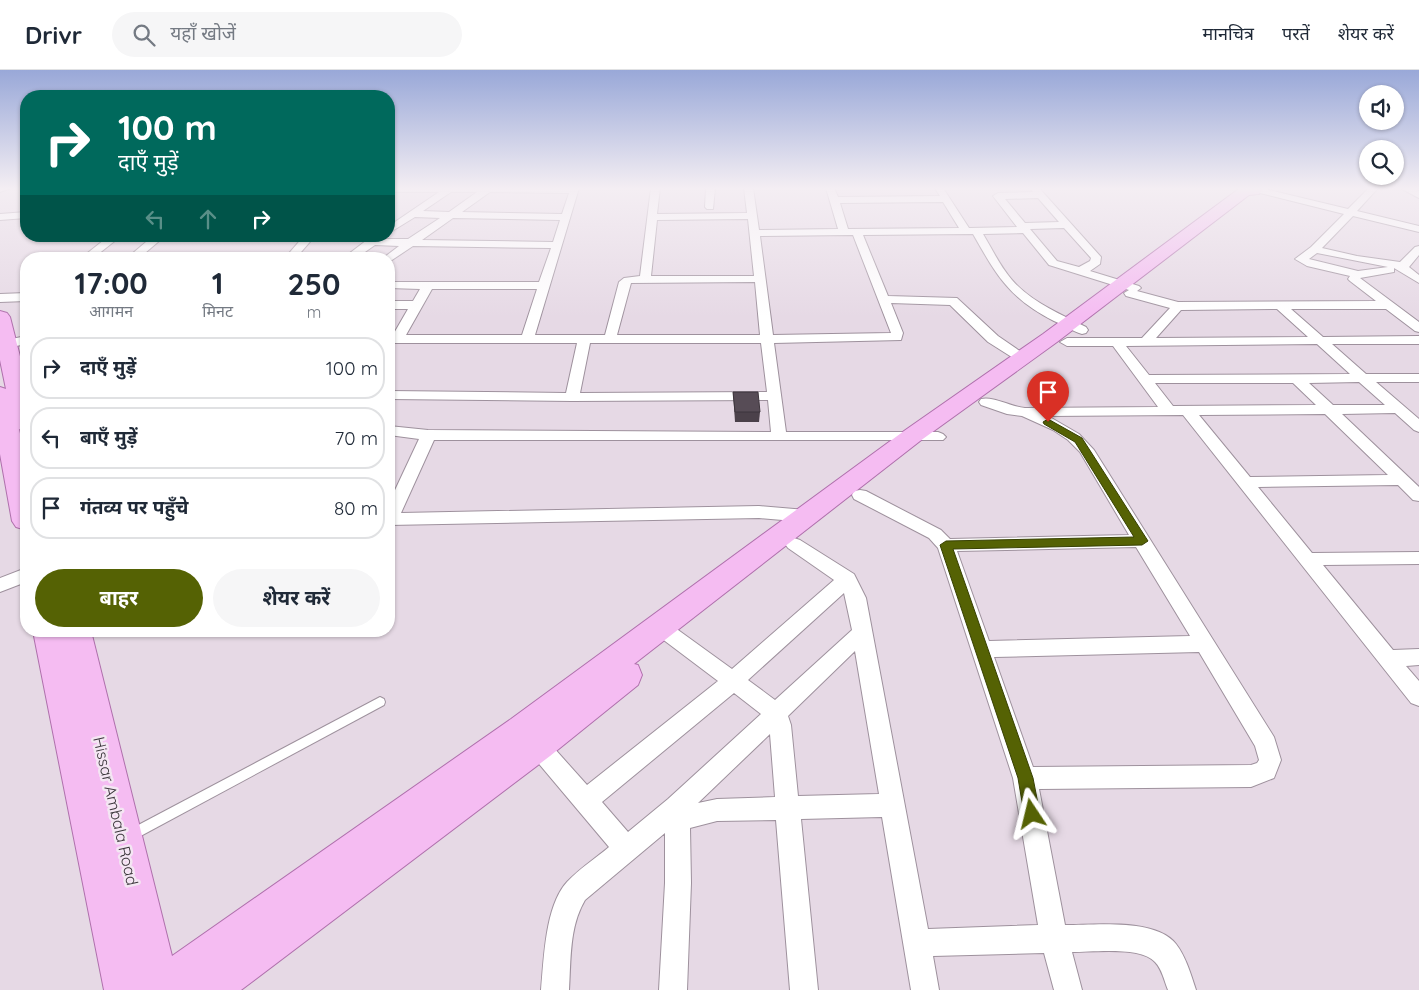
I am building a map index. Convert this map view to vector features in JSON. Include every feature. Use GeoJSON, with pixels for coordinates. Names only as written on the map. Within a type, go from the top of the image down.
{"type":"FeatureCollection","features":[{"type":"Feature","properties":{"kind":"main road"},"geometry":{"type":"LineString","coordinates":[[204,990],[537,745],[667,632],[806,516],[925,436],[986,402],[1129,288],[1209,231]]}},
{"type":"Feature","properties":{"kind":"main road"},"geometry":{"type":"LineString","coordinates":[[0,317],[17,342],[20,369]]}},
{"type":"Feature","properties":{"kind":"main road"},"geometry":{"type":"LineString","coordinates":[[161,990],[516,735],[794,544],[860,495],[925,436],[1023,358],[1072,332]]}},
{"type":"Feature","properties":{"kind":"main road"},"geometry":{"type":"LineString","coordinates":[[0,396],[20,468]]}},
{"type":"Feature","properties":{"kind":"main road","name":"Hissar Ambala Road"},"geometry":{"type":"LineString","coordinates":[[50,637],[126,990]]}},
{"type":"Feature","properties":{"kind":"main road","name":"Hissar Ambala Road"},"geometry":{"type":"LineString","coordinates":[[76,637],[145,941],[161,990]]}},
{"type":"Feature","properties":{"kind":"street"},"geometry":{"type":"LineString","coordinates":[[395,253],[428,231]]}},
{"type":"Feature","properties":{"kind":"street"},"geometry":{"type":"LineString","coordinates":[[527,339],[562,231]]}},
{"type":"Feature","properties":{"kind":"street"},"geometry":{"type":"LineString","coordinates":[[645,279],[650,231]]}},
{"type":"Feature","properties":{"kind":"street"},"geometry":{"type":"LineString","coordinates":[[779,435],[754,233],[918,231]]}},
{"type":"Feature","properties":{"kind":"street"},"geometry":{"type":"LineString","coordinates":[[972,231],[1007,282],[1072,332],[1117,342],[1419,340]]}},
{"type":"Feature","properties":{"kind":"street"},"geometry":{"type":"LineString","coordinates":[[1025,231],[1053,263],[1178,306],[1387,305]]}},
{"type":"Feature","properties":{"kind":"street"},"geometry":{"type":"LineString","coordinates":[[1071,231],[1098,260],[1080,272]]}},
{"type":"Feature","properties":{"kind":"street"},"geometry":{"type":"LineString","coordinates":[[1333,231],[1315,249],[1301,259],[1311,264],[1340,269],[1357,275],[1404,268],[1419,249]]}},
{"type":"Feature","properties":{"kind":"street"},"geometry":{"type":"LineString","coordinates":[[395,339],[896,337],[897,333],[857,232]]}},
{"type":"Feature","properties":{"kind":"street"},"geometry":{"type":"LineString","coordinates":[[395,241],[557,245]]}},
{"type":"Feature","properties":{"kind":"street"},"geometry":{"type":"LineString","coordinates":[[94,252],[108,242]]}},
{"type":"Feature","properties":{"kind":"street"},"geometry":{"type":"LineString","coordinates":[[140,252],[152,242]]}},
{"type":"Feature","properties":{"kind":"street"},"geometry":{"type":"LineString","coordinates":[[295,252],[305,242]]}},
{"type":"Feature","properties":{"kind":"street"},"geometry":{"type":"LineString","coordinates":[[357,252],[372,242]]}},
{"type":"Feature","properties":{"kind":"street"},"geometry":{"type":"LineString","coordinates":[[1315,249],[1404,268],[1419,280]]}},
{"type":"Feature","properties":{"kind":"street"},"geometry":{"type":"LineString","coordinates":[[1357,275],[1354,279],[1361,286],[1419,328]]}},
{"type":"Feature","properties":{"kind":"street"},"geometry":{"type":"LineString","coordinates":[[610,339],[625,282],[632,279],[760,279]]}},
{"type":"Feature","properties":{"kind":"street"},"geometry":{"type":"LineString","coordinates":[[395,285],[544,286]]}},
{"type":"Feature","properties":{"kind":"street"},"geometry":{"type":"LineString","coordinates":[[395,336],[417,305],[428,285]]}},
{"type":"Feature","properties":{"kind":"street"},"geometry":{"type":"LineString","coordinates":[[0,298],[20,297]]}},
{"type":"Feature","properties":{"kind":"street"},"geometry":{"type":"LineString","coordinates":[[884,299],[953,301],[993,339],[1023,358]]}},
{"type":"Feature","properties":{"kind":"street"},"geometry":{"type":"LineString","coordinates":[[395,305],[417,305]]}},
{"type":"Feature","properties":{"kind":"street"},"geometry":{"type":"LineString","coordinates":[[1279,305],[1418,425]]}},
{"type":"Feature","properties":{"kind":"street"},"geometry":{"type":"LineString","coordinates":[[1146,341],[1178,306]]}},
{"type":"Feature","properties":{"kind":"street"},"geometry":{"type":"LineString","coordinates":[[572,397],[584,339]]}},
{"type":"Feature","properties":{"kind":"street"},"geometry":{"type":"LineString","coordinates":[[1117,342],[1168,410]]}},
{"type":"Feature","properties":{"kind":"street"},"geometry":{"type":"LineString","coordinates":[[1296,378],[1419,496]]}},
{"type":"Feature","properties":{"kind":"street"},"geometry":{"type":"LineString","coordinates":[[1146,379],[1419,378]]}},
{"type":"Feature","properties":{"kind":"street"},"geometry":{"type":"LineString","coordinates":[[395,394],[572,397],[775,396]]}},
{"type":"Feature","properties":{"kind":"street"},"geometry":{"type":"LineString","coordinates":[[986,402],[1025,412],[1328,408],[1398,409]]}},
{"type":"Feature","properties":{"kind":"street"},"geometry":{"type":"LineString","coordinates":[[1187,410],[1419,697]]}},
{"type":"Feature","properties":{"kind":"street"},"geometry":{"type":"LineString","coordinates":[[1025,412],[1048,422],[1078,440],[1266,744],[1270,760],[1266,770],[1250,776],[1025,778]]}},
{"type":"Feature","properties":{"kind":"street"},"geometry":{"type":"LineString","coordinates":[[395,432],[428,435],[925,436]]}},
{"type":"Feature","properties":{"kind":"street"},"geometry":{"type":"LineString","coordinates":[[395,506],[428,435]]}},
{"type":"Feature","properties":{"kind":"street"},"geometry":{"type":"LineString","coordinates":[[1244,482],[1403,480]]}},
{"type":"Feature","properties":{"kind":"street"},"geometry":{"type":"LineString","coordinates":[[860,495],[935,534],[946,545],[1025,778],[1054,938],[1068,990]]}},
{"type":"Feature","properties":{"kind":"street"},"geometry":{"type":"LineString","coordinates":[[395,519],[759,512],[806,516]]}},
{"type":"Feature","properties":{"kind":"street"},"geometry":{"type":"LineString","coordinates":[[946,545],[1142,541]]}},
{"type":"Feature","properties":{"kind":"street"},"geometry":{"type":"LineString","coordinates":[[794,544],[847,579],[856,598],[925,990]]}},
{"type":"Feature","properties":{"kind":"street"},"geometry":{"type":"LineString","coordinates":[[1308,559],[1419,558]]}},
{"type":"Feature","properties":{"kind":"street"},"geometry":{"type":"LineString","coordinates":[[0,586],[20,578]]}},
{"type":"Feature","properties":{"kind":"street"},"geometry":{"type":"LineString","coordinates":[[587,800],[733,681],[847,579]]}},
{"type":"Feature","properties":{"kind":"street"},"geometry":{"type":"LineString","coordinates":[[667,632],[776,715],[780,725],[804,990]]}},
{"type":"Feature","properties":{"kind":"street"},"geometry":{"type":"LineString","coordinates":[[555,990],[563,916],[568,901],[576,891],[626,848],[677,814],[861,633]]}},
{"type":"Feature","properties":{"kind":"street"},"geometry":{"type":"LineString","coordinates":[[981,649],[1204,644]]}},
{"type":"Feature","properties":{"kind":"street"},"geometry":{"type":"LineString","coordinates":[[1388,658],[1419,657]]}},
{"type":"Feature","properties":{"kind":"street"},"geometry":{"type":"LineString","coordinates":[[537,745],[587,800],[626,848]]}},
{"type":"Feature","properties":{"kind":"street"},"geometry":{"type":"LineString","coordinates":[[677,814],[717,810],[891,805]]}},
{"type":"Feature","properties":{"kind":"street"},"geometry":{"type":"LineString","coordinates":[[673,990],[678,883],[677,814]]}},
{"type":"Feature","properties":{"kind":"street"},"geometry":{"type":"LineString","coordinates":[[916,943],[1054,938],[1149,942],[1161,948],[1166,955],[1182,990]]}},
{"type":"Feature","properties":{"kind":"lane"},"geometry":{"type":"LineString","coordinates":[[122,840],[380,702]]}},
{"type":"Feature","properties":{"kind":"building"},"geometry":{"type":"Polygon","coordinates":[[[733,392],[758,392],[760,412],[735,412],[733,392]]]}},
{"type":"Feature","properties":{"kind":"route"},"geometry":{"type":"LineString","coordinates":[[1032,814],[1025,778],[946,545],[1142,541],[1086,450],[1078,440],[1048,422]]}}]}
